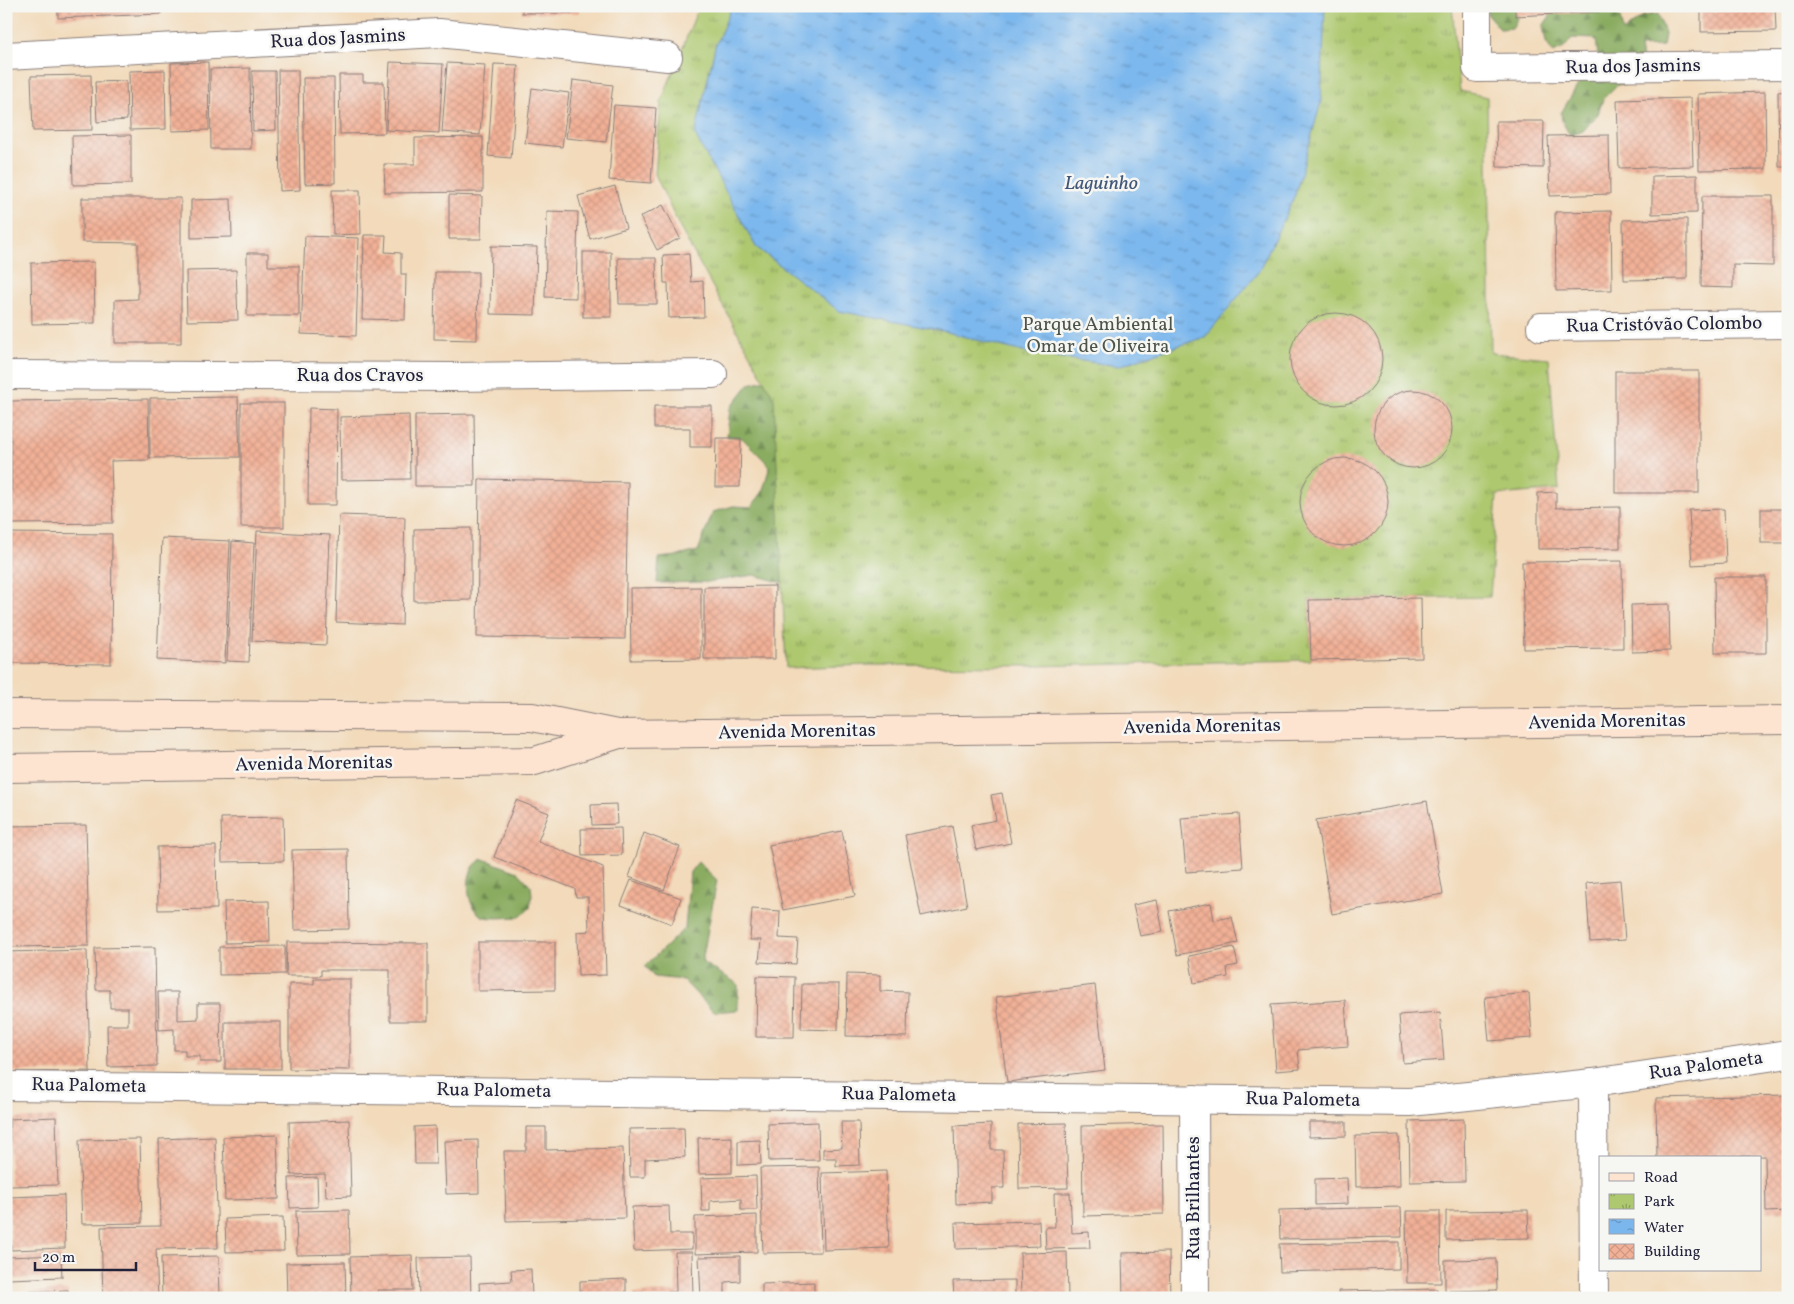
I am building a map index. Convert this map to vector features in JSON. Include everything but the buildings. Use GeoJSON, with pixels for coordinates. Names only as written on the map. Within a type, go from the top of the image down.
{"type":"FeatureCollection","features":[{"type":"Feature","properties":{"kind":"main road","name":"Avenida Morenitas"},"geometry":{"type":"LineString","coordinates":[[6,714],[532,717],[617,734],[1788,720]]}},
{"type":"Feature","properties":{"kind":"main road","name":"Avenida Morenitas"},"geometry":{"type":"LineString","coordinates":[[6,768],[535,761],[617,734]]}},
{"type":"Feature","properties":{"kind":"street","name":"Rua dos Jasmins"},"geometry":{"type":"LineString","coordinates":[[1477,6],[1477,68],[1788,65]]}},
{"type":"Feature","properties":{"kind":"street","name":"Rua dos Jasmins"},"geometry":{"type":"LineString","coordinates":[[6,56],[438,33],[668,57]]}},
{"type":"Feature","properties":{"kind":"street","name":"Rua Cristóvão Colombo"},"geometry":{"type":"LineString","coordinates":[[1541,327],[1788,324]]}},
{"type":"Feature","properties":{"kind":"street","name":"Rua dos Cravos"},"geometry":{"type":"LineString","coordinates":[[6,375],[452,377],[713,374]]}},
{"type":"Feature","properties":{"kind":"street","name":"Rua Palometa"},"geometry":{"type":"LineString","coordinates":[[6,1086],[1194,1098],[1410,1102],[1593,1083],[1788,1054]]}},
{"type":"Feature","properties":{"kind":"street"},"geometry":{"type":"LineString","coordinates":[[1593,1083],[1594,1298]]}},
{"type":"Feature","properties":{"kind":"street","name":"Rua Brilhantes"},"geometry":{"type":"LineString","coordinates":[[1194,1098],[1195,1298]]}},
{"type":"Feature","properties":{"kind":"green space","name":"Parque Ambiental Omar de Oliveira"},"geometry":{"type":"Polygon","coordinates":[[[699,6],[1452,6],[1460,91],[1487,97],[1491,353],[1549,358],[1559,490],[1497,495],[1490,597],[1309,600],[1311,660],[1031,666],[871,665],[786,668],[774,398],[679,226],[655,174],[661,102],[699,6]]]}},
{"type":"Feature","properties":{"kind":"green space"},"geometry":{"type":"Polygon","coordinates":[[[1487,6],[1522,6],[1513,28],[1500,29],[1488,15],[1487,6]]]}},
{"type":"Feature","properties":{"kind":"green space"},"geometry":{"type":"Polygon","coordinates":[[[1611,6],[1620,18],[1623,32],[1643,16],[1658,14],[1665,33],[1663,46],[1640,47],[1642,60],[1639,82],[1617,85],[1603,99],[1598,114],[1583,131],[1570,136],[1562,121],[1561,113],[1579,83],[1589,75],[1598,56],[1596,39],[1572,38],[1564,48],[1553,53],[1546,42],[1543,26],[1556,7],[1611,6]]]}},
{"type":"Feature","properties":{"kind":"green space"},"geometry":{"type":"Polygon","coordinates":[[[791,374],[798,587],[754,575],[708,582],[657,583],[659,558],[698,551],[713,512],[733,506],[751,507],[762,493],[770,466],[742,438],[727,436],[730,408],[749,384],[791,374]]]}},
{"type":"Feature","properties":{"kind":"green space"},"geometry":{"type":"Polygon","coordinates":[[[483,859],[518,872],[531,886],[530,908],[520,917],[485,917],[474,909],[469,894],[469,879],[474,866],[483,859]]]}},
{"type":"Feature","properties":{"kind":"green space"},"geometry":{"type":"Polygon","coordinates":[[[698,862],[717,880],[702,962],[738,984],[738,1010],[714,1012],[683,980],[654,977],[645,966],[685,928],[690,872],[698,862]]]}},
{"type":"Feature","properties":{"kind":"water","name":"Laguinho"},"geometry":{"type":"Polygon","coordinates":[[[732,6],[1325,6],[1321,102],[1295,195],[1259,271],[1205,337],[1118,366],[1027,353],[943,331],[839,311],[756,247],[695,135],[715,47],[732,6]]]}}]}
